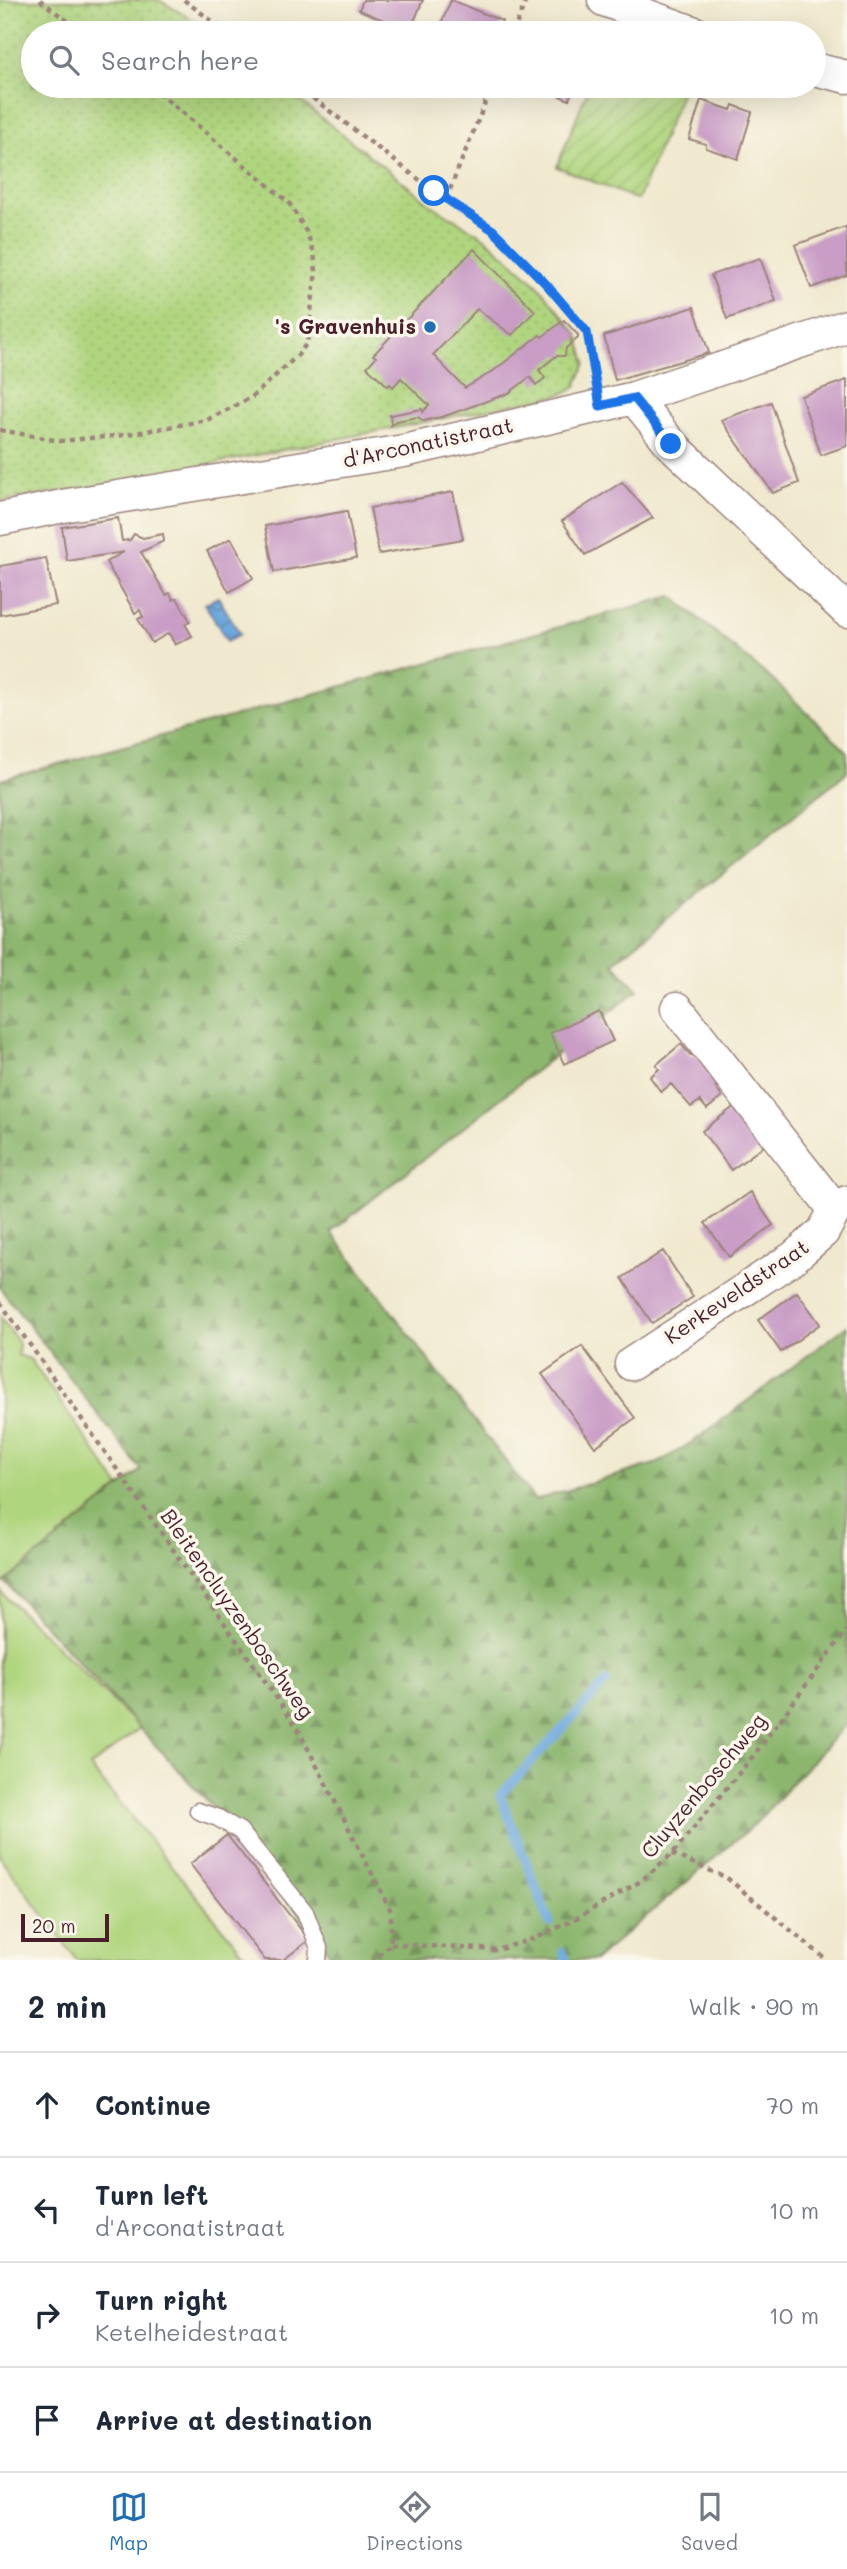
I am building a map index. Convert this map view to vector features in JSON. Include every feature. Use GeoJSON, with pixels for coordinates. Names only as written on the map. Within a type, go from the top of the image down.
{"type":"FeatureCollection","features":[{"type":"Feature","properties":{"kind":"street"},"geometry":{"type":"LineString","coordinates":[[604,0],[662,21]]}},
{"type":"Feature","properties":{"kind":"street"},"geometry":{"type":"LineString","coordinates":[[826,72],[847,77]]}},
{"type":"Feature","properties":{"kind":"street","name":"d'Arconatistraat"},"geometry":{"type":"LineString","coordinates":[[0,519],[68,505],[404,451],[634,398],[847,326]]}},
{"type":"Feature","properties":{"kind":"street"},"geometry":{"type":"LineString","coordinates":[[634,398],[671,444],[847,611]]}},
{"type":"Feature","properties":{"kind":"street","name":"Kerkeveldstraat"},"geometry":{"type":"LineString","coordinates":[[631,1364],[793,1258],[823,1232],[841,1206],[677,1008]]}},
{"type":"Feature","properties":{"kind":"lane"},"geometry":{"type":"LineString","coordinates":[[198,1811],[218,1818],[240,1831],[305,1912],[319,1948],[318,1960]]}},
{"type":"Feature","properties":{"kind":"path"},"geometry":{"type":"LineString","coordinates":[[40,0],[67,21]]}},
{"type":"Feature","properties":{"kind":"path"},"geometry":{"type":"LineString","coordinates":[[184,0],[212,21]]}},
{"type":"Feature","properties":{"kind":"path"},"geometry":{"type":"LineString","coordinates":[[518,21],[526,0]]}},
{"type":"Feature","properties":{"kind":"path"},"geometry":{"type":"LineString","coordinates":[[0,430],[61,441],[125,435],[207,420],[252,397],[298,355],[307,343],[316,271],[314,253],[306,231],[289,204],[164,98]]}},
{"type":"Feature","properties":{"kind":"path"},"geometry":{"type":"LineString","coordinates":[[313,98],[446,199],[493,230],[547,285],[587,332],[600,406]]}},
{"type":"Feature","properties":{"kind":"path"},"geometry":{"type":"LineString","coordinates":[[446,199],[487,98]]}},
{"type":"Feature","properties":{"kind":"path","name":"Bleitencluyzenboschweg"},"geometry":{"type":"LineString","coordinates":[[0,1302],[298,1727],[391,1911],[391,1944]]}},
{"type":"Feature","properties":{"kind":"path","name":"Cluyzenboschweg"},"geometry":{"type":"LineString","coordinates":[[391,1944],[497,1950],[536,1938],[572,1921],[641,1881],[672,1854],[754,1755],[847,1630]]}},
{"type":"Feature","properties":{"kind":"path"},"geometry":{"type":"LineString","coordinates":[[672,1854],[727,1878],[827,1960]]}},
{"type":"Feature","properties":{"kind":"path"},"geometry":{"type":"LineString","coordinates":[[373,1960],[391,1944]]}},
{"type":"Feature","properties":{"kind":"green space"},"geometry":{"type":"Polygon","coordinates":[[[0,0],[159,0],[195,21],[21,21],[21,98],[296,98],[433,206],[485,238],[537,284],[578,335],[586,363],[576,386],[556,396],[95,487],[0,501],[0,0]]]}},
{"type":"Feature","properties":{"kind":"green space"},"geometry":{"type":"Polygon","coordinates":[[[584,98],[679,98],[638,200],[557,167],[584,98]]]}},
{"type":"Feature","properties":{"kind":"green space"},"geometry":{"type":"Polygon","coordinates":[[[672,596],[776,683],[847,751],[847,772],[613,963],[638,990],[331,1232],[535,1500],[658,1463],[694,1441],[847,1326],[847,1723],[756,1823],[595,1960],[335,1960],[217,1812],[5,1582],[141,1470],[0,1288],[0,780],[672,596]]]}},
{"type":"Feature","properties":{"kind":"green space"},"geometry":{"type":"Polygon","coordinates":[[[0,1317],[19,1343],[18,1355],[30,1359],[120,1487],[0,1586],[0,1317]]]}},
{"type":"Feature","properties":{"kind":"green space"},"geometry":{"type":"Polygon","coordinates":[[[0,1591],[140,1728],[90,1767],[249,1960],[77,1960],[0,1857],[0,1591]]]}},
{"type":"Feature","properties":{"kind":"water"},"geometry":{"type":"Polygon","coordinates":[[[218,597],[240,634],[227,641],[205,604],[218,597]]]}},
{"type":"Feature","properties":{"kind":"building"},"geometry":{"type":"Polygon","coordinates":[[[363,0],[423,0],[414,21],[386,21],[359,10],[363,0]]]}},
{"type":"Feature","properties":{"kind":"building"},"geometry":{"type":"Polygon","coordinates":[[[451,0],[502,21],[442,21],[451,0]]]}},
{"type":"Feature","properties":{"kind":"building"},"geometry":{"type":"Polygon","coordinates":[[[701,100],[731,110],[733,105],[752,112],[738,159],[689,139],[701,100]]]}},
{"type":"Feature","properties":{"kind":"building"},"geometry":{"type":"Polygon","coordinates":[[[845,227],[847,275],[811,288],[795,245],[845,227]]]}},
{"type":"Feature","properties":{"kind":"building","name":"'s Gravenhuis"},"geometry":{"type":"Polygon","coordinates":[[[474,249],[535,311],[512,335],[477,309],[433,355],[465,388],[564,320],[578,338],[566,348],[565,356],[556,356],[539,370],[545,378],[536,385],[530,377],[509,393],[442,417],[423,421],[418,417],[396,421],[391,425],[390,415],[422,409],[423,412],[429,405],[401,378],[393,387],[390,384],[388,386],[367,367],[376,357],[373,355],[474,249]]]}},
{"type":"Feature","properties":{"kind":"building"},"geometry":{"type":"Polygon","coordinates":[[[760,258],[776,301],[727,319],[711,275],[760,258]]]}},
{"type":"Feature","properties":{"kind":"building"},"geometry":{"type":"Polygon","coordinates":[[[694,307],[709,353],[615,380],[604,336],[694,307]]]}},
{"type":"Feature","properties":{"kind":"building"},"geometry":{"type":"Polygon","coordinates":[[[847,380],[847,446],[821,455],[801,396],[847,380]]]}},
{"type":"Feature","properties":{"kind":"building"},"geometry":{"type":"Polygon","coordinates":[[[771,402],[799,483],[773,493],[721,420],[771,402]]]}},
{"type":"Feature","properties":{"kind":"building"},"geometry":{"type":"Polygon","coordinates":[[[622,482],[653,518],[585,555],[562,521],[622,482]]]}},
{"type":"Feature","properties":{"kind":"building"},"geometry":{"type":"Polygon","coordinates":[[[453,492],[463,539],[379,554],[370,508],[453,492]]]}},
{"type":"Feature","properties":{"kind":"building"},"geometry":{"type":"Polygon","coordinates":[[[347,511],[356,558],[274,572],[265,526],[347,511]]]}},
{"type":"Feature","properties":{"kind":"building"},"geometry":{"type":"Polygon","coordinates":[[[118,518],[122,541],[130,540],[134,534],[143,538],[163,534],[164,541],[141,552],[166,595],[170,593],[173,600],[177,598],[190,621],[185,624],[192,636],[175,645],[169,633],[152,643],[138,619],[143,617],[140,610],[135,613],[106,562],[124,552],[67,561],[62,527],[118,518]]]}},
{"type":"Feature","properties":{"kind":"building"},"geometry":{"type":"Polygon","coordinates":[[[231,538],[253,578],[229,592],[207,551],[231,538]]]}},
{"type":"Feature","properties":{"kind":"building"},"geometry":{"type":"Polygon","coordinates":[[[46,558],[56,605],[0,615],[0,566],[46,558]]]}},
{"type":"Feature","properties":{"kind":"building"},"geometry":{"type":"Polygon","coordinates":[[[599,1011],[613,1041],[564,1064],[550,1033],[599,1011]]]}},
{"type":"Feature","properties":{"kind":"building"},"geometry":{"type":"Polygon","coordinates":[[[681,1044],[691,1056],[695,1053],[720,1083],[715,1087],[722,1097],[707,1109],[700,1101],[691,1107],[671,1084],[661,1092],[650,1077],[659,1069],[656,1065],[681,1044]]]}},
{"type":"Feature","properties":{"kind":"building"},"geometry":{"type":"Polygon","coordinates":[[[735,1106],[764,1146],[731,1170],[702,1131],[735,1106]]]}},
{"type":"Feature","properties":{"kind":"building"},"geometry":{"type":"Polygon","coordinates":[[[750,1192],[773,1225],[729,1257],[705,1223],[750,1192]]]}},
{"type":"Feature","properties":{"kind":"building"},"geometry":{"type":"Polygon","coordinates":[[[663,1251],[693,1297],[652,1323],[622,1278],[663,1251]]]}},
{"type":"Feature","properties":{"kind":"building"},"geometry":{"type":"Polygon","coordinates":[[[797,1292],[820,1324],[781,1352],[758,1320],[797,1292]]]}},
{"type":"Feature","properties":{"kind":"building"},"geometry":{"type":"Polygon","coordinates":[[[582,1346],[635,1418],[595,1447],[542,1374],[582,1346]]]}},
{"type":"Feature","properties":{"kind":"building"},"geometry":{"type":"Polygon","coordinates":[[[227,1835],[309,1940],[283,1960],[265,1960],[190,1864],[227,1835]]]}},
{"type":"Feature","properties":{"kind":"waterway"},"geometry":{"type":"LineString","coordinates":[[550,1923],[500,1795],[607,1681]]}},
{"type":"Feature","properties":{"kind":"waterway"},"geometry":{"type":"LineString","coordinates":[[563,1952],[566,1960]]}},
{"type":"Feature","properties":{"kind":"place","name":"'s Gravenhuis"},"geometry":{"type":"Point","coordinates":[430,327]}},
{"type":"Feature","properties":{"kind":"route"},"geometry":{"type":"LineString","coordinates":[[434,191],[493,230],[547,285],[587,332],[600,406],[634,398],[671,444]]}}]}
